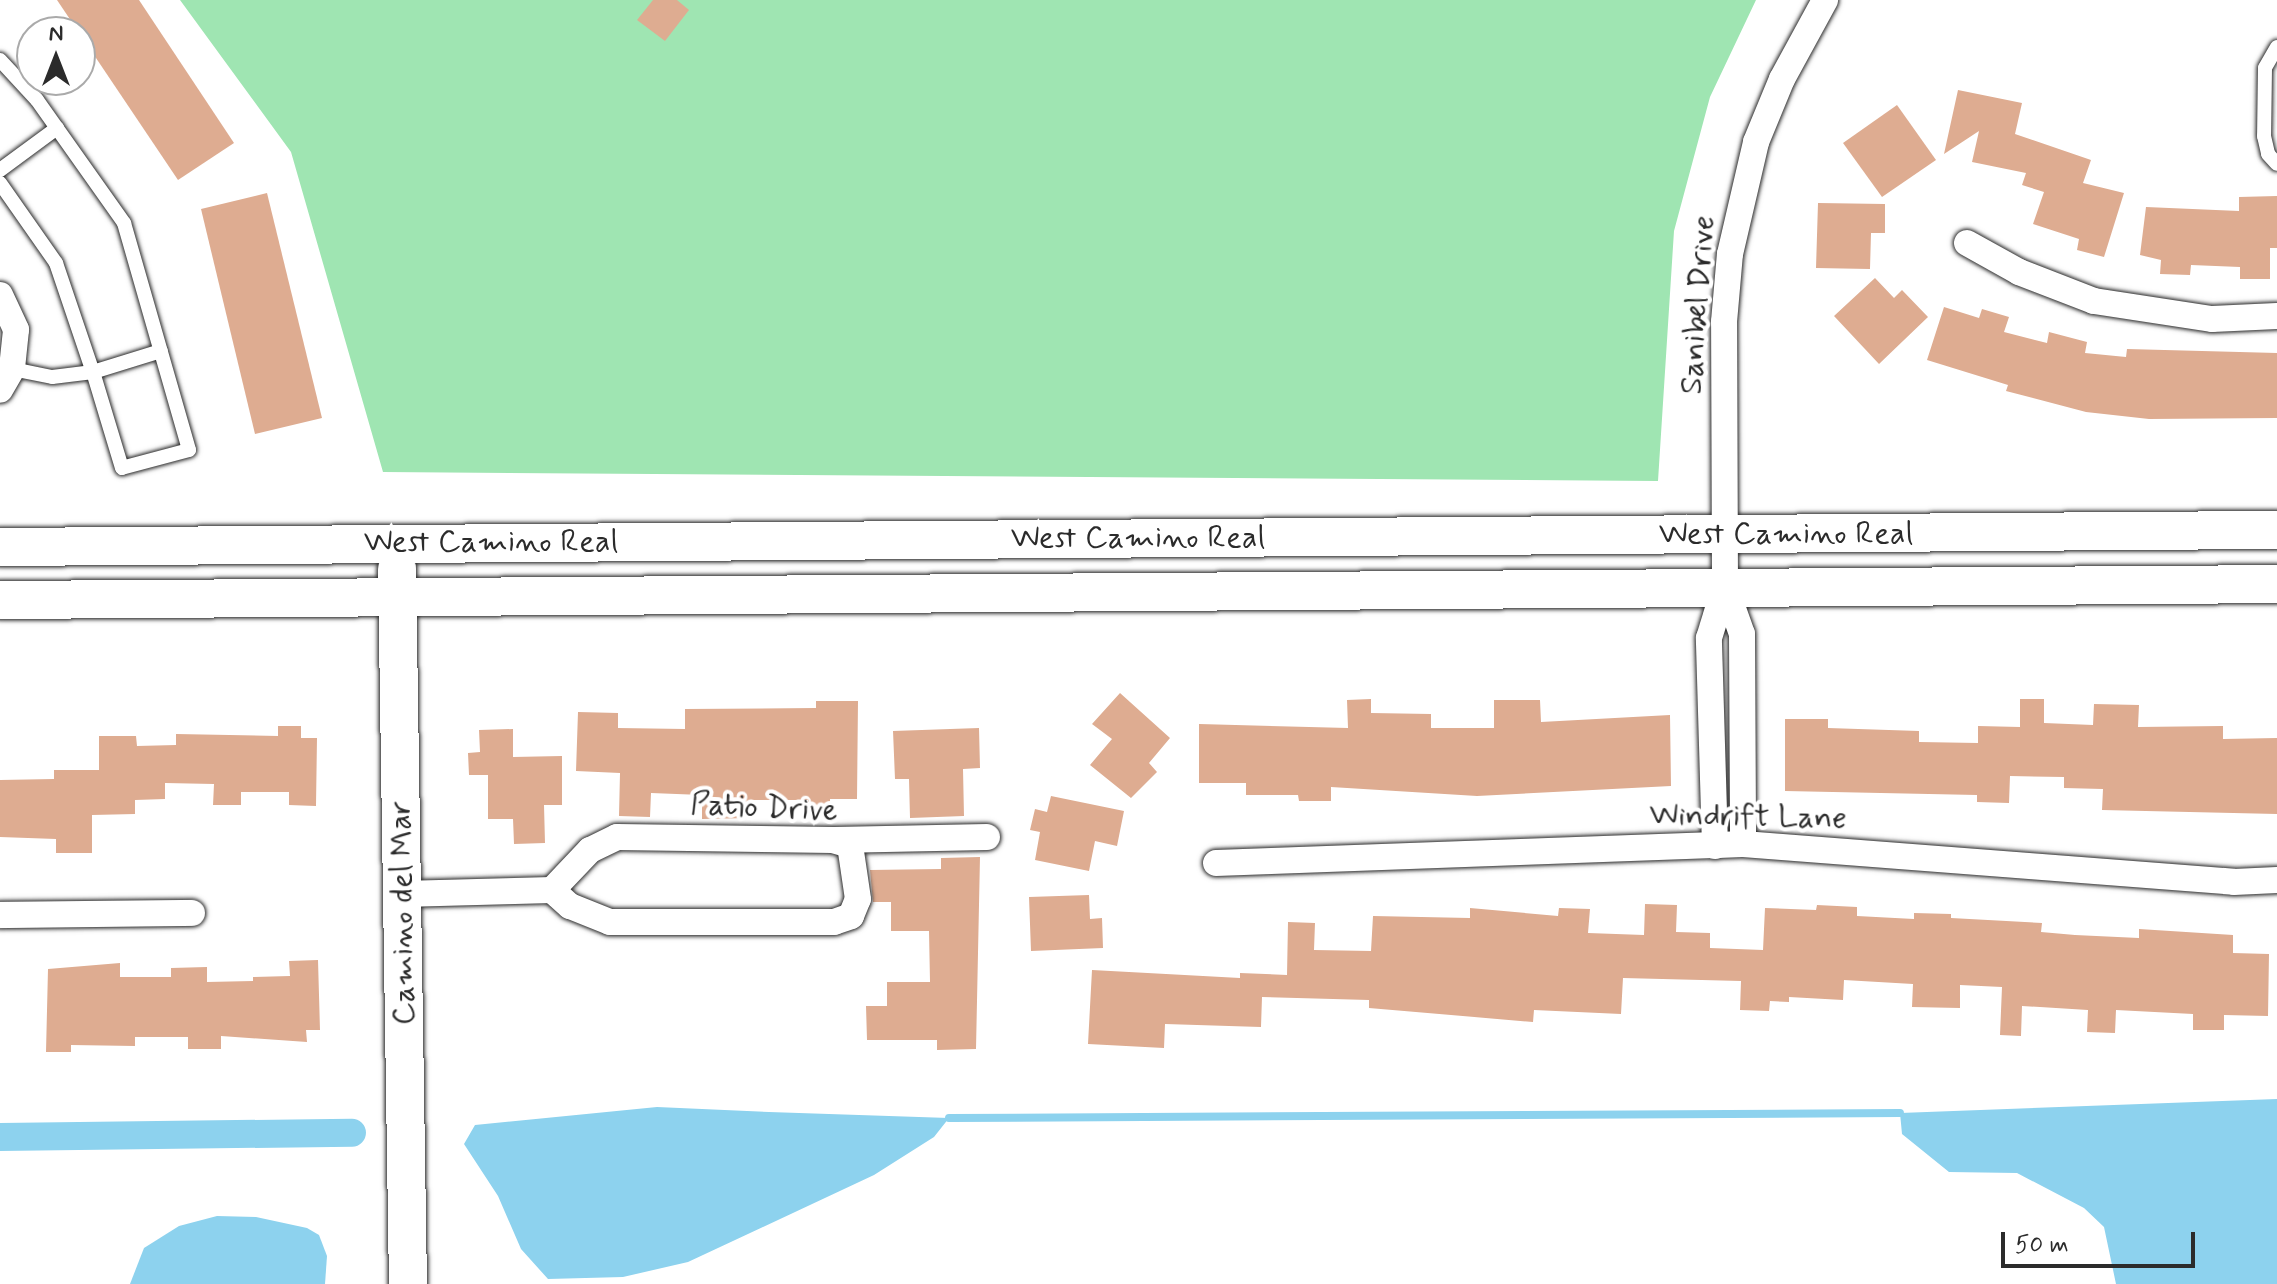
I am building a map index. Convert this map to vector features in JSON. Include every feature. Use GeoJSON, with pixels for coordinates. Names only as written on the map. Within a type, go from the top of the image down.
{"type":"FeatureCollection","features":[{"type":"Feature","properties":{"kind":"street","name":"Sanibel Drive"},"geometry":{"type":"LineString","coordinates":[[1715,846],[1709,638],[1725,586],[1724,322],[1738,209],[1782,79],[1825,0]]}},
{"type":"Feature","properties":{"kind":"street"},"geometry":{"type":"LineString","coordinates":[[1967,243],[2019,272],[2094,301],[2188,317],[2277,316]]}},
{"type":"Feature","properties":{"kind":"street"},"geometry":{"type":"LineString","coordinates":[[0,295],[16,330],[6,380]]}},
{"type":"Feature","properties":{"kind":"street","name":"West Camino Real"},"geometry":{"type":"LineString","coordinates":[[0,547],[2277,530]]}},
{"type":"Feature","properties":{"kind":"street","name":"Camino del Mar"},"geometry":{"type":"LineString","coordinates":[[397,542],[408,1284]]}},
{"type":"Feature","properties":{"kind":"street","name":"West Camino Real"},"geometry":{"type":"LineString","coordinates":[[0,600],[2277,584]]}},
{"type":"Feature","properties":{"kind":"street","name":"Sanibel Drive"},"geometry":{"type":"LineString","coordinates":[[1725,586],[1742,634],[1743,844]]}},
{"type":"Feature","properties":{"kind":"street","name":"Patio Drive"},"geometry":{"type":"LineString","coordinates":[[617,837],[833,840],[850,845],[858,899],[851,916],[834,922],[610,922],[570,906],[552,890],[590,850],[617,837]]}},
{"type":"Feature","properties":{"kind":"street"},"geometry":{"type":"LineString","coordinates":[[833,840],[987,837]]}},
{"type":"Feature","properties":{"kind":"street","name":"Windrift Lane"},"geometry":{"type":"LineString","coordinates":[[1216,863],[1743,844],[2234,882],[2277,880]]}},
{"type":"Feature","properties":{"kind":"street"},"geometry":{"type":"LineString","coordinates":[[402,894],[552,890]]}},
{"type":"Feature","properties":{"kind":"street"},"geometry":{"type":"LineString","coordinates":[[0,915],[192,913]]}},
{"type":"Feature","properties":{"kind":"lane"},"geometry":{"type":"LineString","coordinates":[[2277,47],[2265,68],[2264,136],[2277,164]]}},
{"type":"Feature","properties":{"kind":"lane"},"geometry":{"type":"LineString","coordinates":[[0,60],[57,128],[124,223],[189,450],[122,468],[56,263],[0,183]]}},
{"type":"Feature","properties":{"kind":"lane"},"geometry":{"type":"LineString","coordinates":[[0,170],[57,128]]}},
{"type":"Feature","properties":{"kind":"lane"},"geometry":{"type":"LineString","coordinates":[[6,380],[93,372],[161,351]]}},
{"type":"Feature","properties":{"kind":"green space"},"geometry":{"type":"Polygon","coordinates":[[[180,0],[1756,0],[1710,97],[1674,231],[1658,481],[383,472],[291,152],[180,0]]]}},
{"type":"Feature","properties":{"kind":"water"},"geometry":{"type":"Polygon","coordinates":[[[2277,1099],[2277,1284],[2116,1284],[2104,1227],[2084,1208],[2017,1173],[1949,1172],[1902,1134],[1900,1113],[2277,1099]]]}},
{"type":"Feature","properties":{"kind":"water"},"geometry":{"type":"Polygon","coordinates":[[[657,1107],[949,1118],[934,1137],[874,1175],[688,1262],[623,1277],[548,1279],[521,1249],[498,1196],[464,1144],[475,1125],[657,1107]]]}},
{"type":"Feature","properties":{"kind":"water"},"geometry":{"type":"Polygon","coordinates":[[[217,1216],[256,1217],[307,1228],[319,1235],[327,1256],[325,1284],[130,1284],[144,1248],[179,1226],[217,1216]]]}},
{"type":"Feature","properties":{"kind":"building"},"geometry":{"type":"Polygon","coordinates":[[[57,0],[139,0],[234,143],[178,180],[96,58],[96,16],[68,16],[57,0]]]}},
{"type":"Feature","properties":{"kind":"building"},"geometry":{"type":"Polygon","coordinates":[[[653,0],[677,0],[689,10],[665,41],[637,20],[653,0]]]}},
{"type":"Feature","properties":{"kind":"building"},"geometry":{"type":"Polygon","coordinates":[[[1958,90],[2022,103],[2015,134],[2091,160],[2083,183],[2124,193],[2104,257],[2077,250],[2079,239],[2033,224],[2044,192],[2022,185],[2026,173],[1972,162],[1979,131],[1944,154],[1958,90]]]}},
{"type":"Feature","properties":{"kind":"building"},"geometry":{"type":"Polygon","coordinates":[[[1897,105],[1936,160],[1882,197],[1843,143],[1897,105]]]}},
{"type":"Feature","properties":{"kind":"building"},"geometry":{"type":"Polygon","coordinates":[[[267,193],[322,418],[255,434],[201,209],[267,193]]]}},
{"type":"Feature","properties":{"kind":"building"},"geometry":{"type":"Polygon","coordinates":[[[2277,196],[2277,248],[2270,248],[2270,279],[2240,279],[2240,267],[2191,265],[2190,275],[2160,274],[2161,260],[2140,255],[2146,207],[2239,211],[2239,197],[2277,196]]]}},
{"type":"Feature","properties":{"kind":"building"},"geometry":{"type":"Polygon","coordinates":[[[1818,203],[1885,204],[1885,233],[1871,233],[1870,269],[1816,268],[1818,203]]]}},
{"type":"Feature","properties":{"kind":"building"},"geometry":{"type":"Polygon","coordinates":[[[1875,278],[1894,298],[1902,290],[1928,317],[1879,364],[1834,316],[1875,278]]]}},
{"type":"Feature","properties":{"kind":"building"},"geometry":{"type":"Polygon","coordinates":[[[1944,307],[1979,318],[1982,309],[2009,317],[2004,332],[2047,343],[2049,332],[2087,342],[2085,353],[2126,357],[2127,349],[2277,353],[2277,418],[2149,419],[2086,412],[2006,391],[2008,385],[1927,360],[1944,307]]]}},
{"type":"Feature","properties":{"kind":"building"},"geometry":{"type":"Polygon","coordinates":[[[1120,693],[1170,738],[1149,763],[1157,772],[1131,798],[1090,765],[1112,739],[1092,724],[1120,693]]]}},
{"type":"Feature","properties":{"kind":"building"},"geometry":{"type":"Polygon","coordinates":[[[1371,699],[1371,713],[1431,714],[1431,728],[1494,728],[1494,700],[1540,700],[1541,722],[1670,715],[1671,786],[1477,796],[1331,787],[1331,801],[1299,801],[1298,795],[1246,795],[1246,783],[1199,783],[1199,724],[1348,728],[1347,700],[1371,699]]]}},
{"type":"Feature","properties":{"kind":"building"},"geometry":{"type":"Polygon","coordinates":[[[2020,699],[2044,699],[2044,723],[2093,725],[2094,704],[2139,705],[2138,727],[2223,726],[2223,739],[2277,738],[2277,814],[2102,810],[2103,789],[2064,788],[2064,777],[2010,776],[2009,803],[1977,802],[1977,795],[1785,791],[1785,719],[1828,719],[1828,728],[1919,731],[1919,742],[1978,743],[1978,726],[2020,727],[2020,699]]]}},
{"type":"Feature","properties":{"kind":"building"},"geometry":{"type":"Polygon","coordinates":[[[816,701],[858,701],[857,799],[830,799],[830,808],[808,808],[808,800],[750,800],[750,818],[702,819],[702,795],[651,793],[650,817],[619,816],[620,773],[576,771],[578,712],[618,713],[618,728],[685,729],[685,709],[816,708],[816,701]]]}},
{"type":"Feature","properties":{"kind":"building"},"geometry":{"type":"Polygon","coordinates":[[[278,726],[301,726],[301,738],[317,738],[316,806],[289,805],[289,792],[241,792],[241,805],[213,805],[214,784],[165,783],[165,799],[135,800],[135,814],[92,815],[92,853],[56,853],[56,839],[0,837],[0,780],[54,779],[54,770],[99,770],[99,736],[136,736],[137,746],[176,745],[176,734],[278,736],[278,726]]]}},
{"type":"Feature","properties":{"kind":"building"},"geometry":{"type":"Polygon","coordinates":[[[979,728],[980,768],[963,769],[964,816],[910,818],[909,779],[895,779],[893,731],[979,728]]]}},
{"type":"Feature","properties":{"kind":"building"},"geometry":{"type":"Polygon","coordinates":[[[513,729],[513,757],[562,756],[562,805],[544,805],[545,843],[514,844],[513,819],[488,819],[488,775],[469,775],[468,753],[480,752],[479,730],[513,729]]]}},
{"type":"Feature","properties":{"kind":"building"},"geometry":{"type":"Polygon","coordinates":[[[1051,796],[1124,811],[1117,846],[1095,841],[1089,871],[1035,860],[1040,832],[1030,830],[1035,809],[1047,812],[1051,796]]]}},
{"type":"Feature","properties":{"kind":"building"},"geometry":{"type":"Polygon","coordinates":[[[980,857],[976,1049],[937,1050],[937,1040],[867,1040],[866,1006],[887,1006],[887,982],[930,982],[929,931],[891,931],[891,902],[873,902],[870,870],[941,869],[941,858],[980,857]]]}},
{"type":"Feature","properties":{"kind":"building"},"geometry":{"type":"Polygon","coordinates":[[[1089,895],[1090,919],[1102,918],[1103,948],[1031,951],[1029,897],[1089,895]]]}},
{"type":"Feature","properties":{"kind":"building"},"geometry":{"type":"Polygon","coordinates":[[[1645,904],[1677,905],[1676,932],[1710,933],[1710,948],[1763,950],[1765,908],[1816,910],[1817,905],[1857,907],[1857,916],[1914,919],[1914,913],[1951,914],[1951,918],[2042,923],[2041,932],[2075,935],[2139,938],[2139,929],[2233,935],[2233,953],[2269,954],[2268,1016],[2224,1015],[2224,1030],[2193,1030],[2193,1014],[2116,1010],[2115,1033],[2087,1032],[2088,1010],[2022,1006],[2021,1036],[2000,1035],[2002,987],[1960,985],[1960,1008],[1912,1007],[1913,984],[1844,980],[1843,1000],[1789,997],[1789,1002],[1770,1001],[1769,1011],[1740,1010],[1741,981],[1623,978],[1621,1014],[1534,1010],[1533,1022],[1369,1008],[1369,1000],[1262,997],[1261,1027],[1165,1024],[1164,1048],[1088,1044],[1092,970],[1240,978],[1240,973],[1287,975],[1288,922],[1315,923],[1314,950],[1371,951],[1373,916],[1470,918],[1470,908],[1558,916],[1559,908],[1590,909],[1588,933],[1644,935],[1645,904]]]}},
{"type":"Feature","properties":{"kind":"building"},"geometry":{"type":"Polygon","coordinates":[[[318,960],[320,1030],[306,1030],[307,1042],[221,1036],[221,1049],[188,1049],[188,1037],[135,1037],[135,1046],[71,1045],[71,1052],[46,1052],[48,969],[120,963],[120,977],[171,977],[171,968],[207,967],[207,982],[253,981],[253,977],[290,976],[289,961],[318,960]]]}},
{"type":"Feature","properties":{"kind":"waterway"},"geometry":{"type":"LineString","coordinates":[[949,1118],[1900,1113]]}},
{"type":"Feature","properties":{"kind":"waterway"},"geometry":{"type":"LineString","coordinates":[[0,1137],[352,1133]]}}]}
